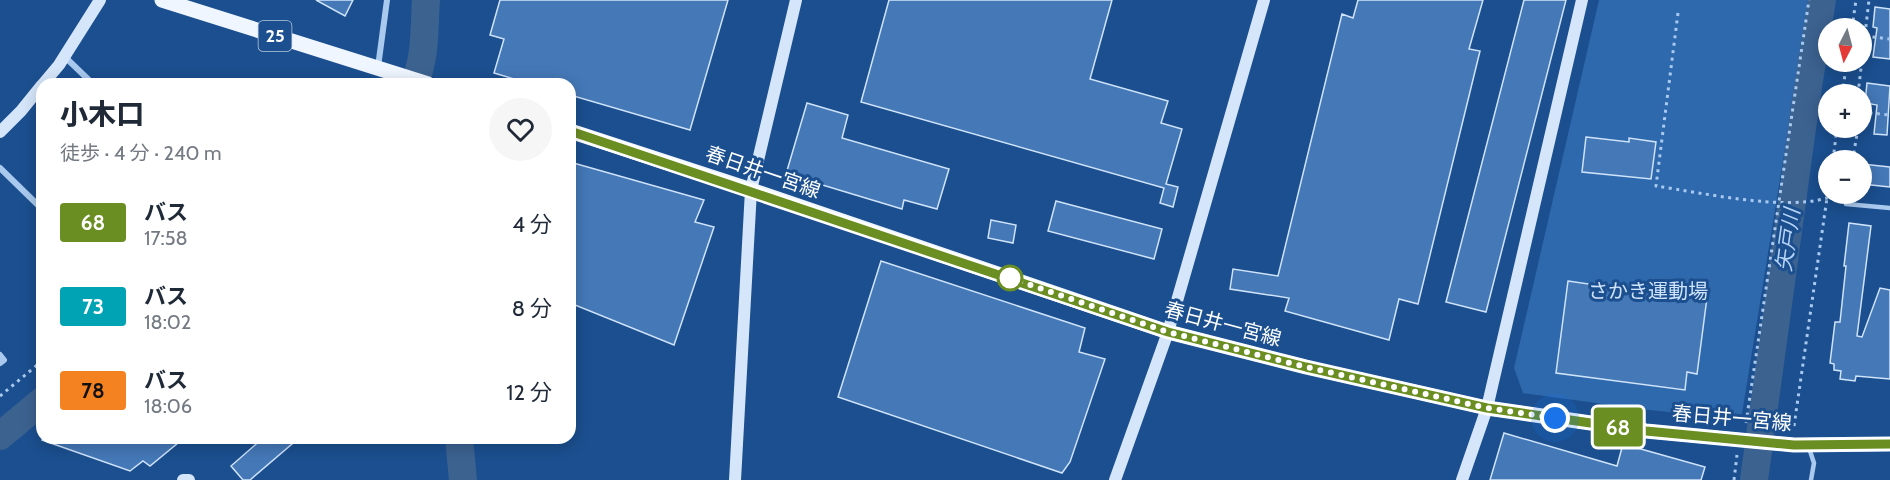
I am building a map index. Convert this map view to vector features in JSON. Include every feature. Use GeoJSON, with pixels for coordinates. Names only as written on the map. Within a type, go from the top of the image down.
{"type":"FeatureCollection","features":[{"type":"Feature","properties":{"kind":"main road","name":"25"},"geometry":{"type":"LineString","coordinates":[[162,0],[410,78]]}},
{"type":"Feature","properties":{"kind":"main road","name":"春日井一宮線"},"geometry":{"type":"LineString","coordinates":[[576,133],[1168,332],[1306,367],[1487,408],[1742,447],[1890,444]]}},
{"type":"Feature","properties":{"kind":"street"},"geometry":{"type":"LineString","coordinates":[[47,78],[100,0]]}},
{"type":"Feature","properties":{"kind":"street"},"geometry":{"type":"LineString","coordinates":[[383,69],[387,0]]}},
{"type":"Feature","properties":{"kind":"street"},"geometry":{"type":"LineString","coordinates":[[735,480],[751,190],[796,0]]}},
{"type":"Feature","properties":{"kind":"street"},"geometry":{"type":"LineString","coordinates":[[1115,480],[1168,332],[1264,0]]}},
{"type":"Feature","properties":{"kind":"street"},"geometry":{"type":"LineString","coordinates":[[1462,480],[1487,408],[1582,0]]}},
{"type":"Feature","properties":{"kind":"street"},"geometry":{"type":"LineString","coordinates":[[64,56],[87,78]]}},
{"type":"Feature","properties":{"kind":"street"},"geometry":{"type":"LineString","coordinates":[[0,132],[36,92]]}},
{"type":"Feature","properties":{"kind":"street"},"geometry":{"type":"LineString","coordinates":[[0,168],[36,203]]}},
{"type":"Feature","properties":{"kind":"street"},"geometry":{"type":"LineString","coordinates":[[0,355],[4,360],[0,363]]}},
{"type":"Feature","properties":{"kind":"street"},"geometry":{"type":"LineString","coordinates":[[183,480],[189,480]]}},
{"type":"Feature","properties":{"kind":"lane"},"geometry":{"type":"LineString","coordinates":[[1846,204],[1890,208]]}},
{"type":"Feature","properties":{"kind":"lane"},"geometry":{"type":"LineString","coordinates":[[1801,445],[1814,463],[1811,480]]}},
{"type":"Feature","properties":{"kind":"path"},"geometry":{"type":"LineString","coordinates":[[1746,423],[1809,0]]}},
{"type":"Feature","properties":{"kind":"path"},"geometry":{"type":"LineString","coordinates":[[1853,18],[1856,0]]}},
{"type":"Feature","properties":{"kind":"path"},"geometry":{"type":"LineString","coordinates":[[1867,18],[1869,0]]}},
{"type":"Feature","properties":{"kind":"path"},"geometry":{"type":"LineString","coordinates":[[1678,12],[1656,186],[1778,203],[1818,200]]}},
{"type":"Feature","properties":{"kind":"path"},"geometry":{"type":"LineString","coordinates":[[1872,37],[1890,39]]}},
{"type":"Feature","properties":{"kind":"path"},"geometry":{"type":"LineString","coordinates":[[1872,113],[1890,115]]}},
{"type":"Feature","properties":{"kind":"path"},"geometry":{"type":"LineString","coordinates":[[1794,426],[1826,204]]}},
{"type":"Feature","properties":{"kind":"path"},"geometry":{"type":"LineString","coordinates":[[0,396],[36,366]]}},
{"type":"Feature","properties":{"kind":"path"},"geometry":{"type":"LineString","coordinates":[[1734,480],[1742,447]]}},
{"type":"Feature","properties":{"kind":"green space","name":"さかき運動場"},"geometry":{"type":"Polygon","coordinates":[[[1599,0],[1809,0],[1741,420],[1523,393],[1514,368],[1599,0]]]}},
{"type":"Feature","properties":{"kind":"building"},"geometry":{"type":"Polygon","coordinates":[[[316,0],[353,0],[345,16],[316,0]]]}},
{"type":"Feature","properties":{"kind":"building"},"geometry":{"type":"Polygon","coordinates":[[[500,0],[728,0],[690,130],[576,97],[576,78],[511,78],[494,73],[504,39],[490,35],[500,0]]]}},
{"type":"Feature","properties":{"kind":"building"},"geometry":{"type":"Polygon","coordinates":[[[889,0],[1112,0],[1090,79],[1168,101],[1161,123],[1182,129],[1166,184],[1178,187],[1173,207],[1160,203],[1164,188],[861,102],[889,0]]]}},
{"type":"Feature","properties":{"kind":"building"},"geometry":{"type":"Polygon","coordinates":[[[1358,0],[1483,0],[1469,49],[1480,51],[1418,304],[1399,299],[1389,340],[1285,311],[1289,298],[1230,289],[1233,269],[1278,276],[1342,14],[1353,18],[1358,0]]]}},
{"type":"Feature","properties":{"kind":"building"},"geometry":{"type":"Polygon","coordinates":[[[1524,0],[1566,0],[1486,312],[1446,302],[1524,0]]]}},
{"type":"Feature","properties":{"kind":"building"},"geometry":{"type":"Polygon","coordinates":[[[1875,7],[1890,9],[1890,59],[1873,57],[1877,28],[1873,27],[1875,7]]]}},
{"type":"Feature","properties":{"kind":"building"},"geometry":{"type":"Polygon","coordinates":[[[1867,83],[1890,86],[1887,135],[1874,134],[1877,105],[1872,104],[1872,84],[1867,83]]]}},
{"type":"Feature","properties":{"kind":"building"},"geometry":{"type":"Polygon","coordinates":[[[807,103],[848,115],[842,138],[949,169],[937,209],[904,200],[902,209],[786,174],[807,103]]]}},
{"type":"Feature","properties":{"kind":"building"},"geometry":{"type":"Polygon","coordinates":[[[1586,137],[1629,142],[1629,138],[1656,142],[1651,179],[1582,172],[1586,137]]]}},
{"type":"Feature","properties":{"kind":"building"},"geometry":{"type":"Polygon","coordinates":[[[576,164],[704,200],[695,222],[714,227],[674,345],[576,305],[576,164]]]}},
{"type":"Feature","properties":{"kind":"building"},"geometry":{"type":"Polygon","coordinates":[[[1872,165],[1890,167],[1890,187],[1872,185],[1872,165]]]}},
{"type":"Feature","properties":{"kind":"building"},"geometry":{"type":"Polygon","coordinates":[[[1056,201],[1162,229],[1154,259],[1048,231],[1056,201]]]}},
{"type":"Feature","properties":{"kind":"building"},"geometry":{"type":"Polygon","coordinates":[[[991,220],[1016,225],[1013,243],[988,238],[991,220]]]}},
{"type":"Feature","properties":{"kind":"building"},"geometry":{"type":"Polygon","coordinates":[[[1849,223],[1871,226],[1857,336],[1862,337],[1880,288],[1890,290],[1890,379],[1856,376],[1855,381],[1840,379],[1841,371],[1834,370],[1834,364],[1830,363],[1835,322],[1840,322],[1849,223]]]}},
{"type":"Feature","properties":{"kind":"building"},"geometry":{"type":"Polygon","coordinates":[[[881,261],[1085,328],[1079,352],[1105,359],[1070,462],[1062,473],[838,397],[881,261]]]}},
{"type":"Feature","properties":{"kind":"building"},"geometry":{"type":"Polygon","coordinates":[[[1568,281],[1653,291],[1655,283],[1708,290],[1697,374],[1687,372],[1685,390],[1556,373],[1568,281]]]}},
{"type":"Feature","properties":{"kind":"building"},"geometry":{"type":"Polygon","coordinates":[[[1504,433],[1617,466],[1623,444],[1705,467],[1701,480],[1490,480],[1504,433]]]}},
{"type":"Feature","properties":{"kind":"building"},"geometry":{"type":"Polygon","coordinates":[[[53,444],[177,444],[150,466],[143,461],[130,471],[53,444]]]}},
{"type":"Feature","properties":{"kind":"building"},"geometry":{"type":"Polygon","coordinates":[[[256,444],[292,444],[250,480],[243,480],[231,466],[256,444]]]}},
{"type":"Feature","properties":{"kind":"waterway"},"geometry":{"type":"LineString","coordinates":[[416,78],[423,54],[426,0]]}},
{"type":"Feature","properties":{"kind":"waterway","name":"矢戸川"},"geometry":{"type":"LineString","coordinates":[[1754,480],[1806,99],[1822,0]]}},
{"type":"Feature","properties":{"kind":"waterway"},"geometry":{"type":"LineString","coordinates":[[0,436],[36,406]]}},
{"type":"Feature","properties":{"kind":"waterway"},"geometry":{"type":"LineString","coordinates":[[460,444],[463,480]]}},
{"type":"Feature","properties":{"kind":"bus line","name":"68"},"geometry":{"type":"LineString","coordinates":[[576,133],[1168,332],[1306,367],[1487,408],[1646,431],[1794,445],[1890,444]]}},
{"type":"Feature","properties":{"kind":"route"},"geometry":{"type":"LineString","coordinates":[[1010,278],[1168,332],[1306,367],[1487,408],[1555,418]]}}]}
